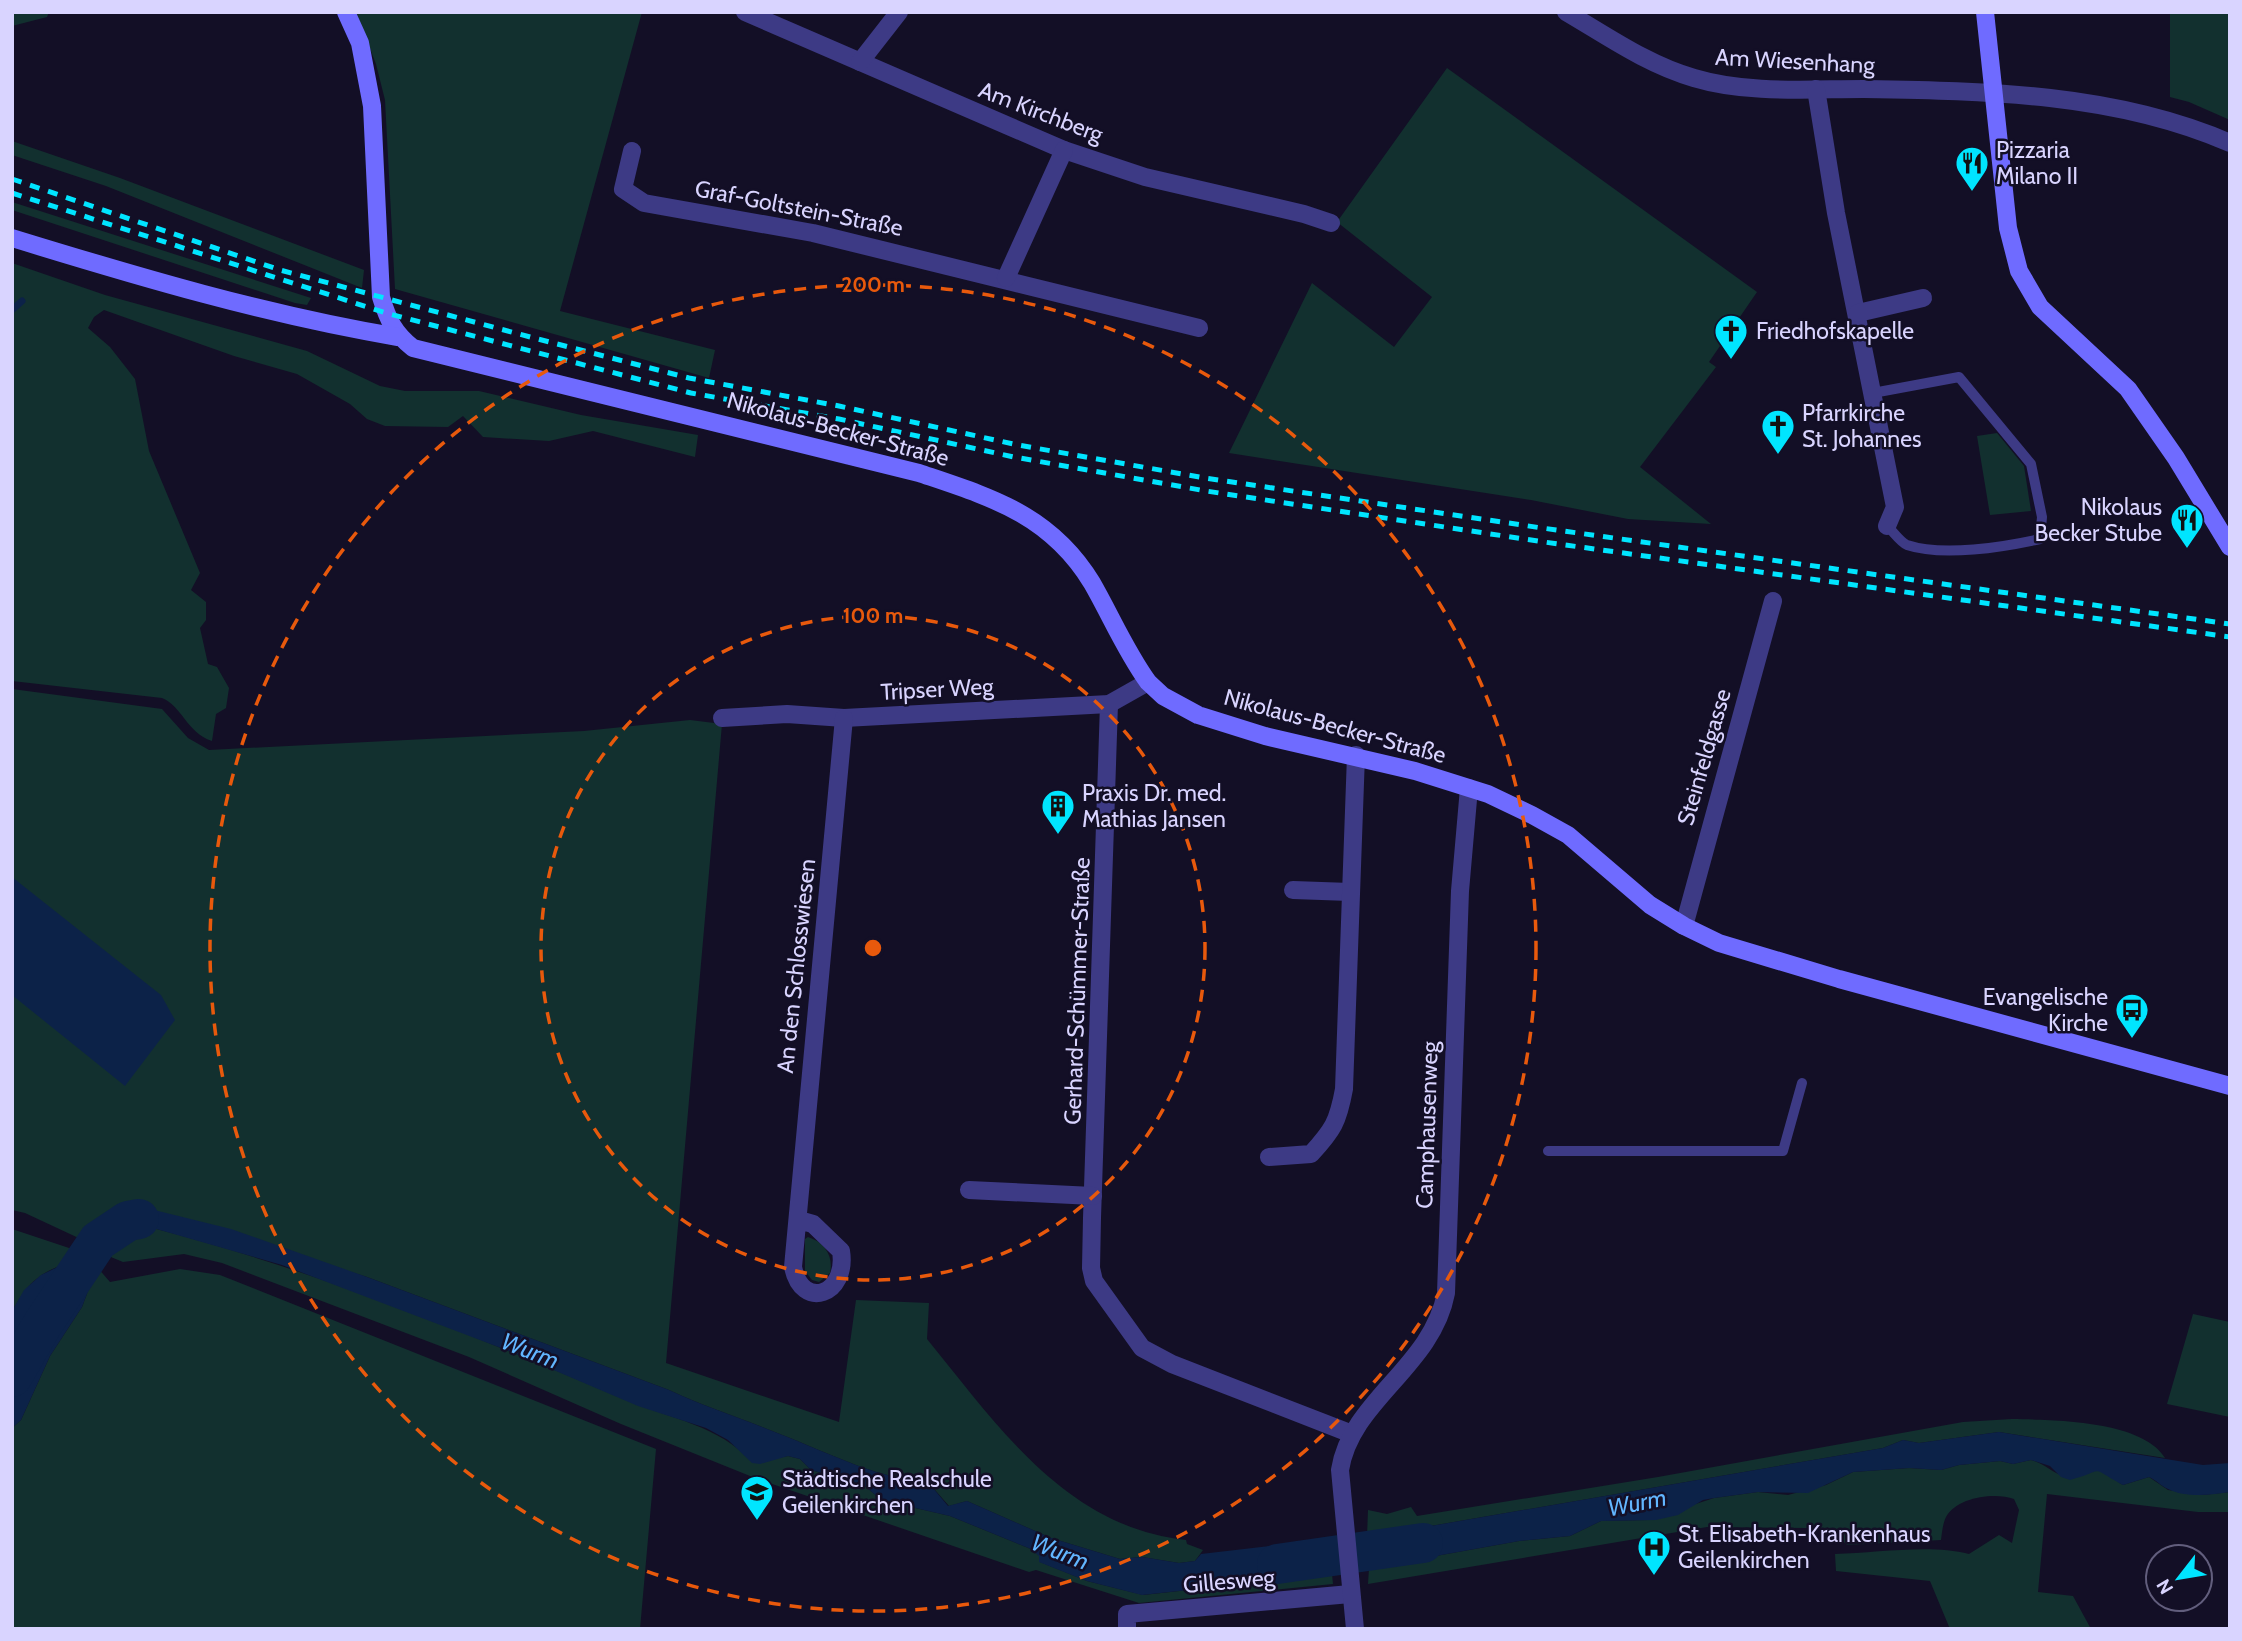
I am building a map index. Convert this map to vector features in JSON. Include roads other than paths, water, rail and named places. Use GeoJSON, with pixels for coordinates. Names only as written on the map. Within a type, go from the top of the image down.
{"type":"FeatureCollection","features":[{"type":"Feature","properties":{"kind":"main road"},"geometry":{"type":"LineString","coordinates":[[346,12],[360,43],[368,75],[372,106],[381,297],[390,325],[398,337]]}},
{"type":"Feature","properties":{"kind":"main road"},"geometry":{"type":"LineString","coordinates":[[1985,12],[1997,96],[2008,229],[2020,271],[2040,307],[2128,389],[2176,458],[2230,547]]}},
{"type":"Feature","properties":{"kind":"main road","name":"Nikolaus-Becker-Straße"},"geometry":{"type":"LineString","coordinates":[[12,238],[152,281],[349,328],[398,337],[413,348],[919,473],[998,499],[1051,533],[1074,557],[1092,583],[1117,634],[1147,681],[1163,696],[1199,715],[1265,736],[1356,755],[1469,788],[1532,815],[1568,835],[1650,905],[1719,943],[1839,979],[2230,1086]]}},
{"type":"Feature","properties":{"kind":"street","name":"Am Kirchberg"},"geometry":{"type":"LineString","coordinates":[[745,12],[1065,150],[1145,177],[1304,214],[1331,223]]}},
{"type":"Feature","properties":{"kind":"street"},"geometry":{"type":"LineString","coordinates":[[860,62],[899,12]]}},
{"type":"Feature","properties":{"kind":"street","name":"Am Wiesenhang"},"geometry":{"type":"LineString","coordinates":[[1566,12],[1636,54],[1692,78],[1753,87],[1997,96],[2098,103],[2189,125],[2230,142]]}},
{"type":"Feature","properties":{"kind":"street"},"geometry":{"type":"LineString","coordinates":[[1816,89],[1836,213],[1895,507],[1887,526]]}},
{"type":"Feature","properties":{"kind":"street"},"geometry":{"type":"LineString","coordinates":[[1006,278],[1065,150]]}},
{"type":"Feature","properties":{"kind":"street","name":"Graf-Goltstein-Straße"},"geometry":{"type":"LineString","coordinates":[[632,151],[623,189],[644,203],[808,232],[1006,278],[1199,328]]}},
{"type":"Feature","properties":{"kind":"street"},"geometry":{"type":"LineString","coordinates":[[1858,313],[1923,299]]}},
{"type":"Feature","properties":{"kind":"street","name":"Steinfeldgasse"},"geometry":{"type":"LineString","coordinates":[[1684,926],[1773,601]]}},
{"type":"Feature","properties":{"kind":"street","name":"Tripser Weg"},"geometry":{"type":"LineString","coordinates":[[722,718],[787,714],[844,718],[1109,704],[1147,681]]}},
{"type":"Feature","properties":{"kind":"street","name":"Gerhard-Schümmer-Straße"},"geometry":{"type":"LineString","coordinates":[[1109,704],[1091,1268],[1094,1281],[1142,1348],[1172,1364],[1352,1434]]}},
{"type":"Feature","properties":{"kind":"street","name":"An den Schlosswiesen"},"geometry":{"type":"LineString","coordinates":[[799,1220],[844,718]]}},
{"type":"Feature","properties":{"kind":"street"},"geometry":{"type":"LineString","coordinates":[[1269,1157],[1311,1154],[1334,1129],[1340,1115],[1344,1089],[1356,755]]}},
{"type":"Feature","properties":{"kind":"street","name":"Camphausenweg"},"geometry":{"type":"LineString","coordinates":[[1352,1434],[1426,1345],[1441,1315],[1446,1293],[1461,886],[1469,788]]}},
{"type":"Feature","properties":{"kind":"street"},"geometry":{"type":"LineString","coordinates":[[1293,890],[1350,892]]}},
{"type":"Feature","properties":{"kind":"street"},"geometry":{"type":"LineString","coordinates":[[969,1191],[1093,1196]]}},
{"type":"Feature","properties":{"kind":"street"},"geometry":{"type":"LineString","coordinates":[[1352,1434],[1340,1470],[1355,1629]]}},
{"type":"Feature","properties":{"kind":"street","name":"Gillesweg"},"geometry":{"type":"LineString","coordinates":[[1127,1629],[1126,1615],[1350,1589]]}},
{"type":"Feature","properties":{"kind":"lane"},"geometry":{"type":"LineString","coordinates":[[1873,393],[1959,377],[2031,464],[2042,517],[2040,539],[1999,548],[1949,550],[1905,544],[1887,526]]}},
{"type":"Feature","properties":{"kind":"lane"},"geometry":{"type":"LineString","coordinates":[[1548,1152],[1783,1151],[1802,1083]]}},
{"type":"Feature","properties":{"kind":"water"},"geometry":{"type":"Polygon","coordinates":[[[12,877],[161,995],[175,1020],[125,1086],[12,995],[12,877]]]}},
{"type":"Feature","properties":{"kind":"water"},"geometry":{"type":"Polygon","coordinates":[[[138,1206],[231,1229],[367,1277],[669,1390],[858,1466],[893,1477],[928,1482],[948,1506],[967,1501],[1051,1538],[1120,1559],[1142,1557],[1179,1563],[1195,1561],[1201,1554],[1331,1539],[1332,1574],[1142,1595],[1087,1581],[1039,1562],[1039,1556],[1031,1549],[950,1516],[881,1500],[864,1485],[811,1470],[800,1459],[788,1456],[760,1464],[752,1463],[728,1440],[706,1428],[638,1406],[509,1351],[282,1265],[153,1228],[126,1236],[106,1255],[85,1241],[113,1216],[138,1206]]]}},
{"type":"Feature","properties":{"kind":"water"},"geometry":{"type":"Polygon","coordinates":[[[72,1249],[97,1267],[82,1307],[50,1356],[21,1420],[12,1428],[12,1311],[24,1290],[41,1275],[64,1264],[72,1249]]]}},
{"type":"Feature","properties":{"kind":"water"},"geometry":{"type":"Polygon","coordinates":[[[1999,1432],[2203,1465],[2230,1463],[2230,1492],[2182,1494],[2165,1488],[2149,1477],[2123,1485],[2098,1471],[2070,1480],[2061,1477],[2050,1466],[2031,1460],[2013,1464],[2000,1461],[1959,1465],[1941,1470],[1909,1468],[1853,1472],[1808,1493],[1758,1492],[1714,1498],[1703,1500],[1678,1515],[1656,1520],[1601,1521],[1570,1536],[1519,1541],[1369,1568],[1367,1537],[1883,1448],[1903,1440],[1919,1443],[1999,1432]]]}},
{"type":"Feature","properties":{"kind":"waterway"},"geometry":{"type":"LineString","coordinates":[[12,310],[22,301]]}},
{"type":"Feature","properties":{"kind":"waterway","name":"Wurm"},"geometry":{"type":"LineString","coordinates":[[12,1377],[42,1325],[98,1241],[128,1221],[139,1219]]}},
{"type":"Feature","properties":{"kind":"waterway","name":"Wurm"},"geometry":{"type":"LineString","coordinates":[[1277,1564],[1423,1543]]}},
{"type":"Feature","properties":{"kind":"railway"},"geometry":{"type":"LineString","coordinates":[[12,179],[280,270],[534,338],[689,378],[839,406],[1018,445],[1205,478],[1542,528],[2230,624]]}},
{"type":"Feature","properties":{"kind":"railway"},"geometry":{"type":"LineString","coordinates":[[12,193],[386,313],[691,393],[839,419],[1014,457],[1206,491],[1544,542],[2230,637]]}},
{"type":"Feature","properties":{"kind":"place","name":"Pizzaria Milano II"},"geometry":{"type":"Point","coordinates":[1972,193]}},
{"type":"Feature","properties":{"kind":"place","name":"Friedhofskapelle"},"geometry":{"type":"Point","coordinates":[1731,361]}},
{"type":"Feature","properties":{"kind":"place","name":"Pfarrkirche St. Johannes"},"geometry":{"type":"Point","coordinates":[1778,456]}},
{"type":"Feature","properties":{"kind":"place","name":"Nikolaus Becker Stube"},"geometry":{"type":"Point","coordinates":[2187,550]}},
{"type":"Feature","properties":{"kind":"place","name":"Praxis Dr. med. Mathias Jansen"},"geometry":{"type":"Point","coordinates":[1058,836]}},
{"type":"Feature","properties":{"kind":"place","name":"Evangelische Kirche"},"geometry":{"type":"Point","coordinates":[2132,1040]}},
{"type":"Feature","properties":{"kind":"place","name":"Städtische Realschule Geilenkirchen"},"geometry":{"type":"Point","coordinates":[757,1522]}},
{"type":"Feature","properties":{"kind":"place","name":"St. Elisabeth-Krankenhaus Geilenkirchen"},"geometry":{"type":"Point","coordinates":[1654,1577]}}]}
